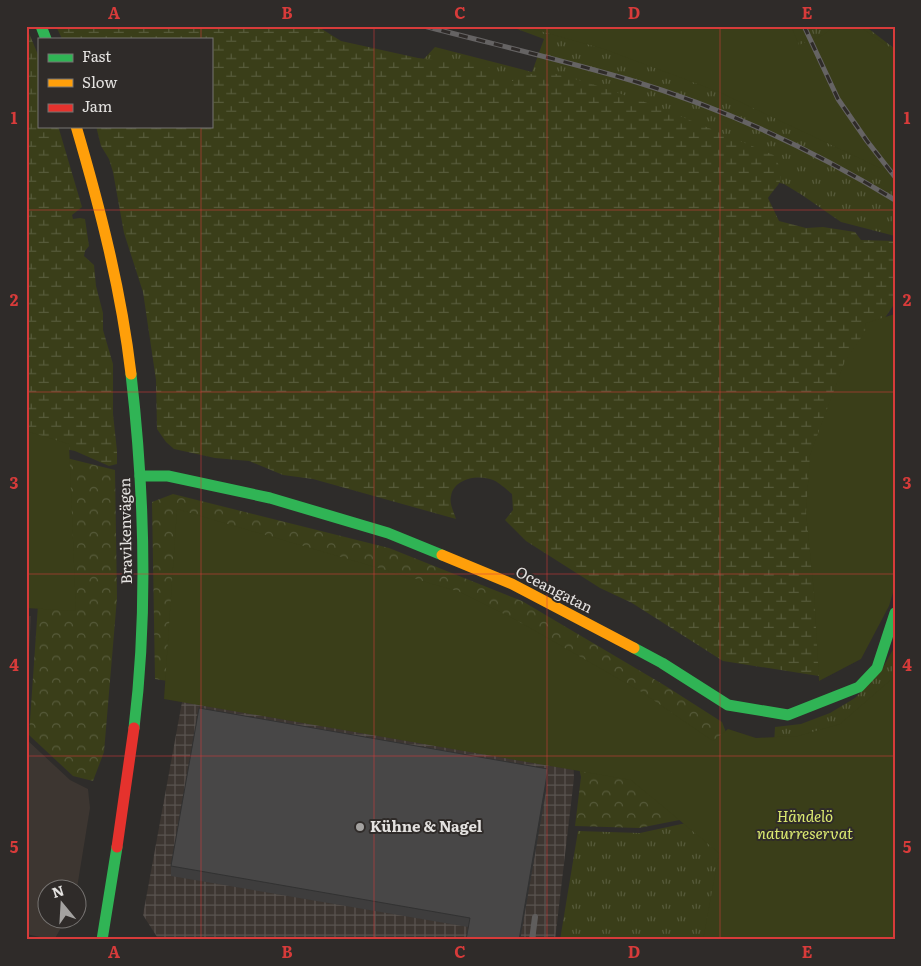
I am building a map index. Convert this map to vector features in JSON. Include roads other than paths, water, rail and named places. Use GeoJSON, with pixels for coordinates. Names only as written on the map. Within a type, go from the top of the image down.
{"type":"FeatureCollection","features":[{"type":"Feature","properties":{"kind":"street"},"geometry":{"type":"LineString","coordinates":[[41,26],[46,38]]}},
{"type":"Feature","properties":{"kind":"street","name":"Bravikenvägen"},"geometry":{"type":"LineString","coordinates":[[77,128],[102,221],[119,296],[134,396],[140,476],[142,578],[138,688],[124,802],[102,940]]}},
{"type":"Feature","properties":{"kind":"street","name":"Oceangatan"},"geometry":{"type":"LineString","coordinates":[[140,476],[168,476],[206,483],[270,498],[388,533],[512,584],[662,664],[728,704],[788,715],[859,687],[877,668],[892,629],[895,613]]}},
{"type":"Feature","properties":{"kind":"lane"},"geometry":{"type":"LineString","coordinates":[[532,940],[535,917]]}},
{"type":"Feature","properties":{"kind":"railway"},"geometry":{"type":"LineString","coordinates":[[424,26],[630,80],[699,103],[799,147],[864,181],[895,200]]}},
{"type":"Feature","properties":{"kind":"railway"},"geometry":{"type":"LineString","coordinates":[[804,26],[838,99],[895,177]]}},
{"type":"Feature","properties":{"kind":"place","name":"Kühne & Nagel"},"geometry":{"type":"Point","coordinates":[360,827]}},
{"type":"Feature","properties":{"kind":"park label","name":"Händelö naturreservat"},"geometry":{"type":"Point","coordinates":[805,826]}}]}
